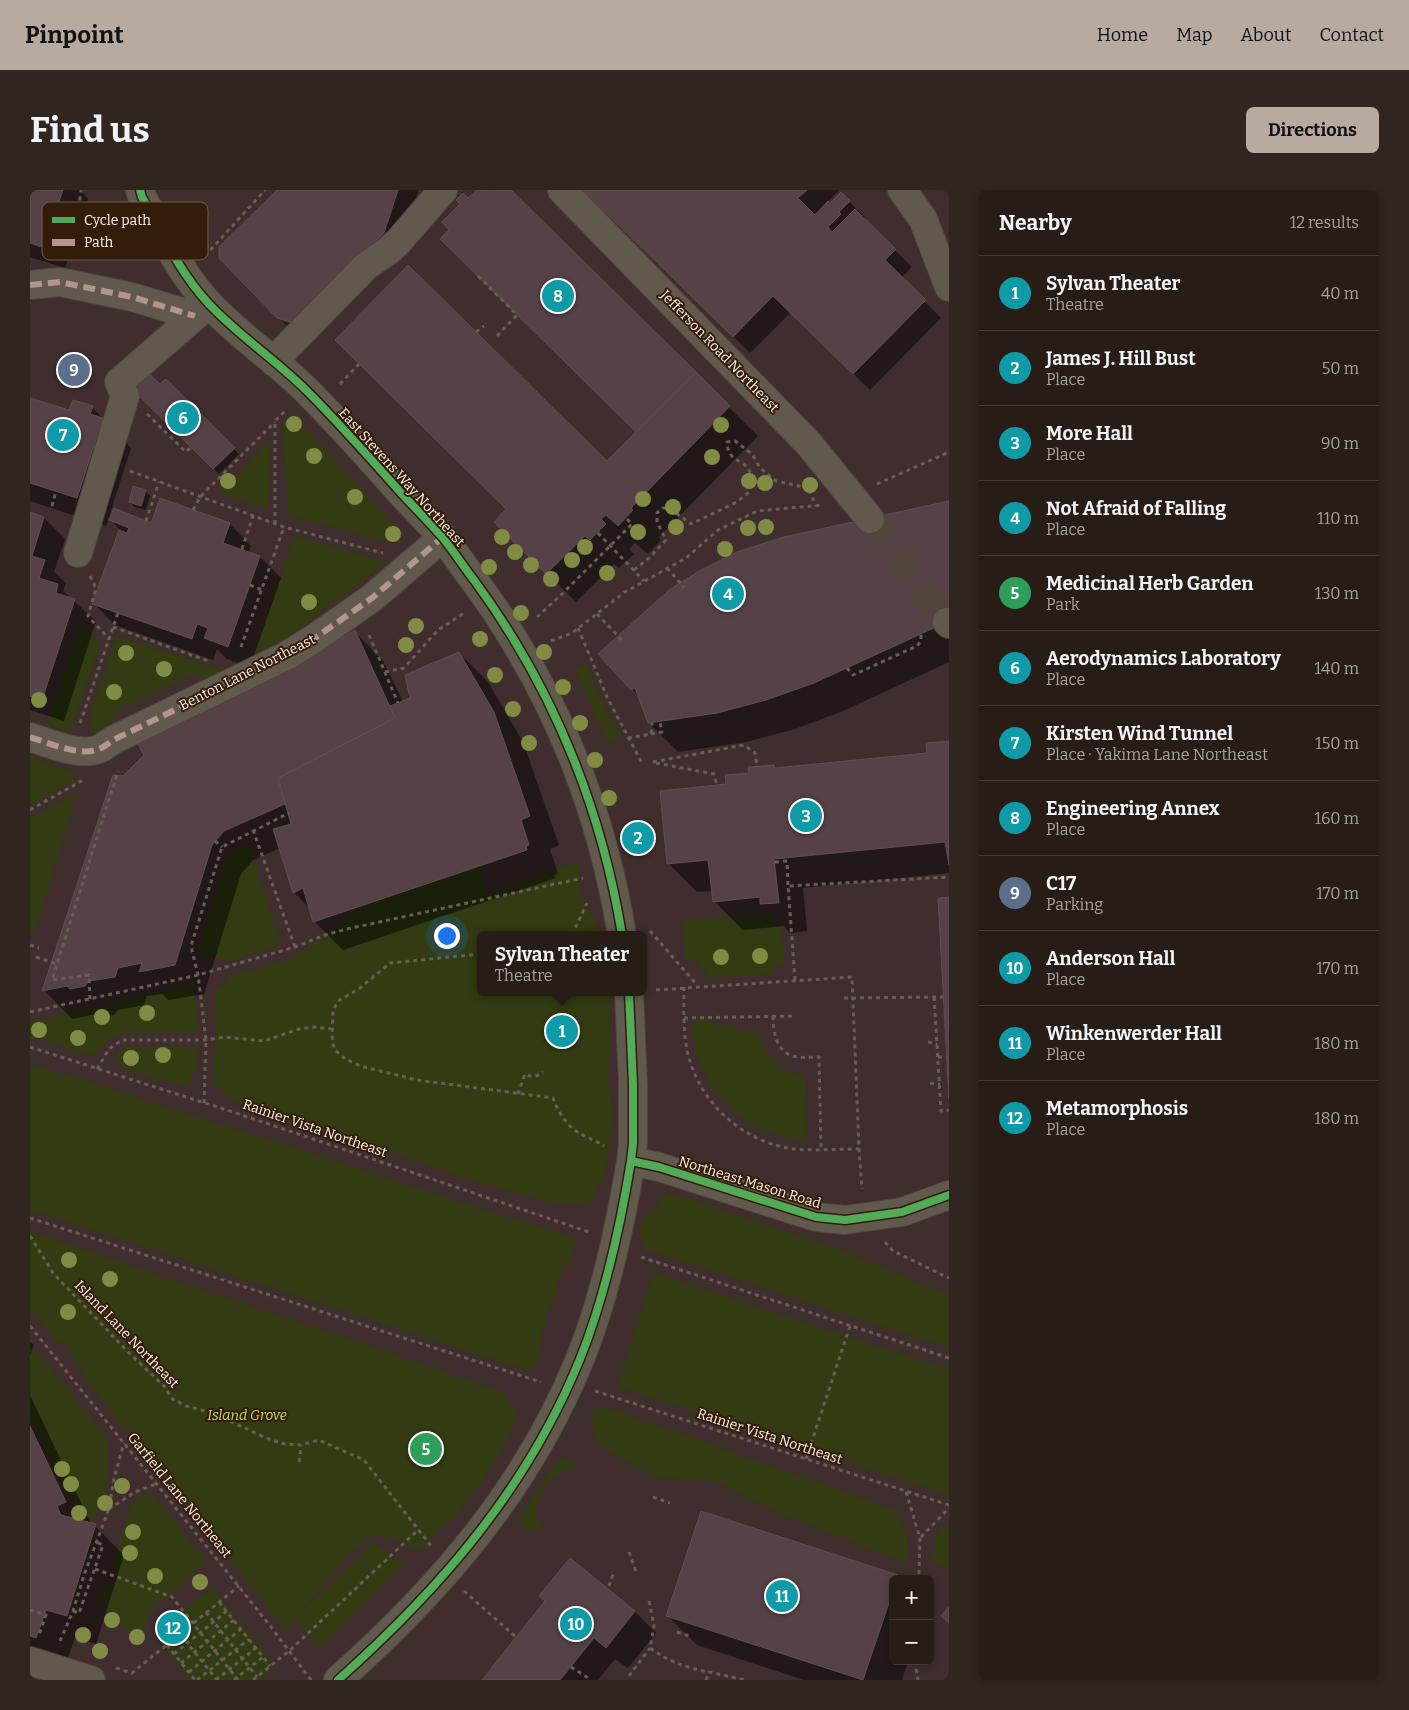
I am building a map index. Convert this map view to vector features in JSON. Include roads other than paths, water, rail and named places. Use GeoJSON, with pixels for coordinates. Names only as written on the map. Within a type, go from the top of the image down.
{"type":"FeatureCollection","features":[{"type":"Feature","properties":{"kind":"street","name":"East Stevens Way Northeast"},"geometry":{"type":"LineString","coordinates":[[140,190],[145,202]]}},
{"type":"Feature","properties":{"kind":"street"},"geometry":{"type":"LineString","coordinates":[[274,363],[286,348],[366,266],[398,242],[444,190]]}},
{"type":"Feature","properties":{"kind":"street","name":"Jefferson Road Northeast"},"geometry":{"type":"LineString","coordinates":[[562,190],[809,444],[870,519]]}},
{"type":"Feature","properties":{"kind":"street"},"geometry":{"type":"LineString","coordinates":[[902,190],[923,219],[949,287]]}},
{"type":"Feature","properties":{"kind":"street","name":"East Stevens Way Northeast"},"geometry":{"type":"LineString","coordinates":[[177,260],[202,310],[240,334],[306,390],[442,537],[497,613],[528,663],[552,710],[583,784],[610,871],[635,931]]}},
{"type":"Feature","properties":{"kind":"street"},"geometry":{"type":"LineString","coordinates":[[30,285],[60,282],[132,298],[202,310]]}},
{"type":"Feature","properties":{"kind":"street"},"geometry":{"type":"LineString","coordinates":[[78,553],[125,396],[119,382],[202,310]]}},
{"type":"Feature","properties":{"kind":"street","name":"Benton Lane Northeast"},"geometry":{"type":"LineString","coordinates":[[30,737],[71,750],[99,750],[113,740],[237,673],[286,656],[372,598],[442,537]]}},
{"type":"Feature","properties":{"kind":"street"},"geometry":{"type":"LineString","coordinates":[[338,1680],[396,1626],[449,1571],[483,1529],[514,1484],[568,1386],[591,1329],[613,1248],[621,1156],[632,1143],[633,1084],[641,996]]}},
{"type":"Feature","properties":{"kind":"street","name":"Northeast Mason Road"},"geometry":{"type":"LineString","coordinates":[[621,1156],[816,1218],[845,1220],[902,1212],[949,1195]]}},
{"type":"Feature","properties":{"kind":"street"},"geometry":{"type":"LineString","coordinates":[[34,1651],[91,1680]]}},
{"type":"Feature","properties":{"kind":"tunnel"},"geometry":{"type":"LineString","coordinates":[[870,519],[947,622]]}},
{"type":"Feature","properties":{"kind":"place","name":"Engineering Annex"},"geometry":{"type":"Point","coordinates":[558,296]}},
{"type":"Feature","properties":{"kind":"place","name":"C17"},"geometry":{"type":"Point","coordinates":[74,370]}},
{"type":"Feature","properties":{"kind":"place","name":"Aerodynamics Laboratory"},"geometry":{"type":"Point","coordinates":[183,418]}},
{"type":"Feature","properties":{"kind":"place","name":"Kirsten Wind Tunnel"},"geometry":{"type":"Point","coordinates":[63,435]}},
{"type":"Feature","properties":{"kind":"place","name":"Not Afraid of Falling"},"geometry":{"type":"Point","coordinates":[728,594]}},
{"type":"Feature","properties":{"kind":"place","name":"More Hall"},"geometry":{"type":"Point","coordinates":[806,816]}},
{"type":"Feature","properties":{"kind":"place","name":"James J. Hill Bust"},"geometry":{"type":"Point","coordinates":[638,838]}},
{"type":"Feature","properties":{"kind":"place","name":"Sylvan Theater"},"geometry":{"type":"Point","coordinates":[562,1031]}},
{"type":"Feature","properties":{"kind":"place","name":"Medicinal Herb Garden"},"geometry":{"type":"Point","coordinates":[426,1449]}},
{"type":"Feature","properties":{"kind":"place","name":"Winkenwerder Hall"},"geometry":{"type":"Point","coordinates":[782,1596]}},
{"type":"Feature","properties":{"kind":"place","name":"Anderson Hall"},"geometry":{"type":"Point","coordinates":[576,1624]}},
{"type":"Feature","properties":{"kind":"place","name":"Metamorphosis"},"geometry":{"type":"Point","coordinates":[173,1628]}},
{"type":"Feature","properties":{"kind":"park label","name":"Island Grove"},"geometry":{"type":"Point","coordinates":[247,1415]}}]}
